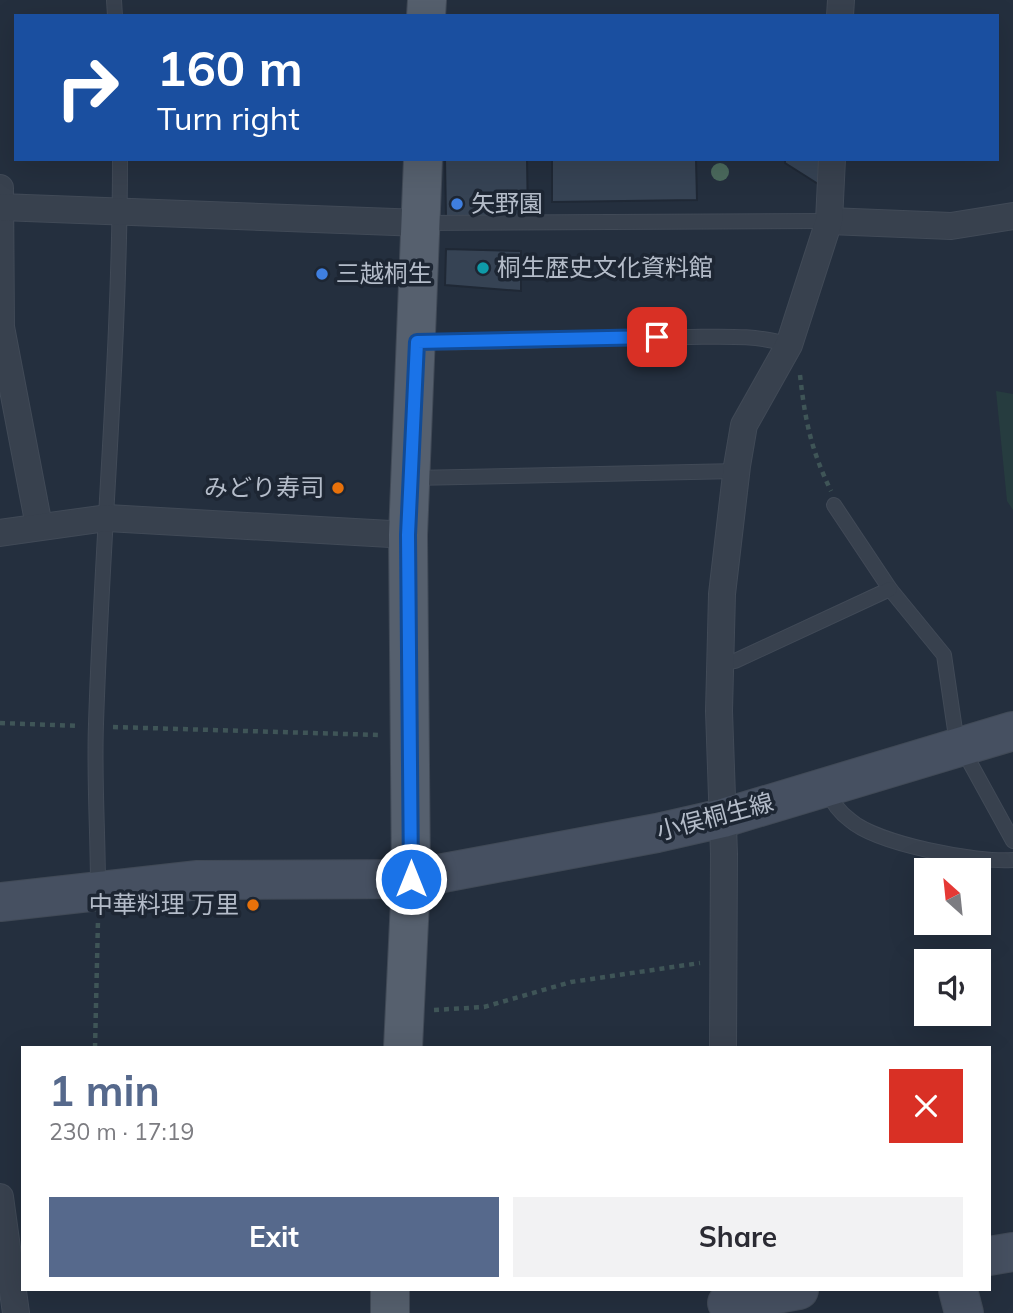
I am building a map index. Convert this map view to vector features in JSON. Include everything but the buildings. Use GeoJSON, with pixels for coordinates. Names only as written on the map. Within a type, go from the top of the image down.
{"type":"FeatureCollection","features":[{"type":"Feature","properties":{"kind":"main road"},"geometry":{"type":"LineString","coordinates":[[403,1046],[411,879],[408,535],[423,161]]}},
{"type":"Feature","properties":{"kind":"main road","name":"小俣桐生線"},"geometry":{"type":"LineString","coordinates":[[0,902],[198,880],[411,879],[723,818],[1013,731]]}},
{"type":"Feature","properties":{"kind":"main road"},"geometry":{"type":"LineString","coordinates":[[991,1256],[1013,1252]]}},
{"type":"Feature","properties":{"kind":"main road"},"geometry":{"type":"LineString","coordinates":[[390,1291],[390,1313]]}},
{"type":"Feature","properties":{"kind":"main road"},"geometry":{"type":"LineString","coordinates":[[727,1302],[793,1291]]}},
{"type":"Feature","properties":{"kind":"main road"},"geometry":{"type":"LineString","coordinates":[[958,1291],[964,1313]]}},
{"type":"Feature","properties":{"kind":"street"},"geometry":{"type":"LineString","coordinates":[[723,1046],[720,664],[722,594],[737,471],[744,425],[789,345],[829,221],[832,161]]}},
{"type":"Feature","properties":{"kind":"street"},"geometry":{"type":"LineString","coordinates":[[0,188],[1,328],[39,526]]}},
{"type":"Feature","properties":{"kind":"street"},"geometry":{"type":"LineString","coordinates":[[0,207],[421,223]]}},
{"type":"Feature","properties":{"kind":"street"},"geometry":{"type":"LineString","coordinates":[[829,221],[951,226],[1013,216]]}},
{"type":"Feature","properties":{"kind":"street"},"geometry":{"type":"LineString","coordinates":[[0,533],[107,518],[408,535]]}},
{"type":"Feature","properties":{"kind":"street"},"geometry":{"type":"LineString","coordinates":[[0,1198],[16,1263],[16,1313]]}},
{"type":"Feature","properties":{"kind":"lane"},"geometry":{"type":"LineString","coordinates":[[99,890],[96,726],[120,213],[120,161]]}},
{"type":"Feature","properties":{"kind":"lane"},"geometry":{"type":"LineString","coordinates":[[421,223],[829,221]]}},
{"type":"Feature","properties":{"kind":"lane"},"geometry":{"type":"LineString","coordinates":[[417,342],[699,337],[775,340],[789,345]]}},
{"type":"Feature","properties":{"kind":"lane"},"geometry":{"type":"LineString","coordinates":[[411,478],[737,471]]}},
{"type":"Feature","properties":{"kind":"lane"},"geometry":{"type":"LineString","coordinates":[[834,505],[890,589],[944,655],[955,730],[1013,841]]}},
{"type":"Feature","properties":{"kind":"lane"},"geometry":{"type":"LineString","coordinates":[[720,664],[735,661],[890,589]]}},
{"type":"Feature","properties":{"kind":"lane"},"geometry":{"type":"LineString","coordinates":[[826,786],[836,807],[851,822],[873,833],[905,844],[957,855],[999,861],[1013,860]]}},
{"type":"Feature","properties":{"kind":"path"},"geometry":{"type":"LineString","coordinates":[[799,373],[808,434],[834,505]]}},
{"type":"Feature","properties":{"kind":"path"},"geometry":{"type":"LineString","coordinates":[[0,723],[384,736]]}},
{"type":"Feature","properties":{"kind":"path"},"geometry":{"type":"LineString","coordinates":[[95,1046],[99,890]]}},
{"type":"Feature","properties":{"kind":"path"},"geometry":{"type":"LineString","coordinates":[[426,1011],[484,1007],[572,982],[724,960]]}},
{"type":"Feature","properties":{"kind":"green space"},"geometry":{"type":"Polygon","coordinates":[[[996,391],[1013,394],[1013,510],[1007,501],[996,391]]]}},
{"type":"Feature","properties":{"kind":"place","name":"矢野園"},"geometry":{"type":"Point","coordinates":[457,204]}},
{"type":"Feature","properties":{"kind":"place","name":"桐生歴史文化資料館"},"geometry":{"type":"Point","coordinates":[483,268]}},
{"type":"Feature","properties":{"kind":"place","name":"三越桐生"},"geometry":{"type":"Point","coordinates":[322,274]}},
{"type":"Feature","properties":{"kind":"place","name":"みどり寿司"},"geometry":{"type":"Point","coordinates":[338,488]}},
{"type":"Feature","properties":{"kind":"place","name":"中華料理 万里"},"geometry":{"type":"Point","coordinates":[253,905]}},
{"type":"Feature","properties":{"kind":"route"},"geometry":{"type":"LineString","coordinates":[[411,879],[408,535],[417,342],[657,337]]}}]}
